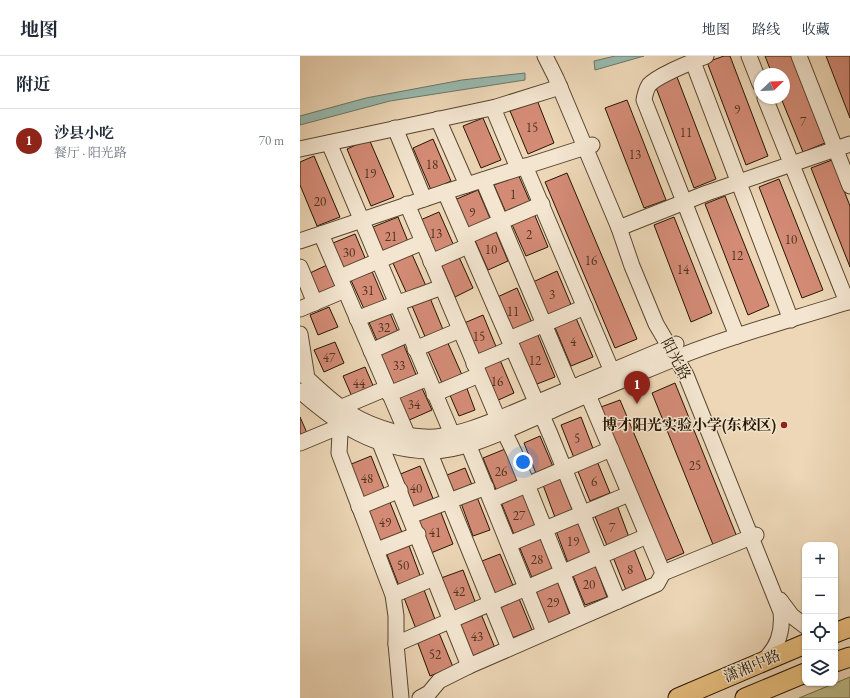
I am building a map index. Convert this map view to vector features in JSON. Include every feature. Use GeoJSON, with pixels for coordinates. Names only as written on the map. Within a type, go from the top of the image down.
{"type":"FeatureCollection","features":[{"type":"Feature","properties":{"kind":"main road"},"geometry":{"type":"LineString","coordinates":[[838,632],[850,627]]}},
{"type":"Feature","properties":{"kind":"main road","name":"潇湘中路"},"geometry":{"type":"LineString","coordinates":[[678,698],[802,645]]}},
{"type":"Feature","properties":{"kind":"main road"},"geometry":{"type":"LineString","coordinates":[[838,661],[850,657]]}},
{"type":"Feature","properties":{"kind":"main road","name":"潇湘中路"},"geometry":{"type":"LineString","coordinates":[[744,698],[802,674]]}},
{"type":"Feature","properties":{"kind":"street","name":"阳光路"},"geometry":{"type":"LineString","coordinates":[[545,56],[589,146]]}},
{"type":"Feature","properties":{"kind":"street","name":"阳光路"},"geometry":{"type":"LineString","coordinates":[[554,56],[622,226],[779,597],[792,616],[802,624]]}},
{"type":"Feature","properties":{"kind":"street"},"geometry":{"type":"LineString","coordinates":[[749,56],[754,69]]}},
{"type":"Feature","properties":{"kind":"street"},"geometry":{"type":"LineString","coordinates":[[799,56],[850,186]]}},
{"type":"Feature","properties":{"kind":"street"},"geometry":{"type":"LineString","coordinates":[[737,336],[644,100],[646,90],[650,84],[699,59],[738,182],[791,320]]}},
{"type":"Feature","properties":{"kind":"street"},"geometry":{"type":"LineString","coordinates":[[300,149],[493,108],[560,88]]}},
{"type":"Feature","properties":{"kind":"street"},"geometry":{"type":"LineString","coordinates":[[300,334],[302,380],[380,443],[404,449],[429,451],[468,444],[501,425],[580,389],[615,377],[676,351],[737,336],[848,302],[767,104]]}},
{"type":"Feature","properties":{"kind":"street"},"geometry":{"type":"LineString","coordinates":[[493,108],[542,204],[615,377]]}},
{"type":"Feature","properties":{"kind":"street"},"geometry":{"type":"LineString","coordinates":[[438,119],[467,185]]}},
{"type":"Feature","properties":{"kind":"street"},"geometry":{"type":"LineString","coordinates":[[395,128],[424,199]]}},
{"type":"Feature","properties":{"kind":"street"},"geometry":{"type":"LineString","coordinates":[[328,143],[452,434]]}},
{"type":"Feature","properties":{"kind":"street"},"geometry":{"type":"LineString","coordinates":[[622,226],[738,182],[850,144]]}},
{"type":"Feature","properties":{"kind":"street"},"geometry":{"type":"LineString","coordinates":[[300,241],[407,204],[589,146]]}},
{"type":"Feature","properties":{"kind":"street"},"geometry":{"type":"LineString","coordinates":[[483,180],[544,324],[611,449],[663,573]]}},
{"type":"Feature","properties":{"kind":"street"},"geometry":{"type":"LineString","coordinates":[[445,192],[565,469],[618,601]]}},
{"type":"Feature","properties":{"kind":"street"},"geometry":{"type":"LineString","coordinates":[[407,204],[528,485],[580,617]]}},
{"type":"Feature","properties":{"kind":"street"},"geometry":{"type":"LineString","coordinates":[[431,262],[500,222],[542,204]]}},
{"type":"Feature","properties":{"kind":"street"},"geometry":{"type":"LineString","coordinates":[[321,234],[406,434]]}},
{"type":"Feature","properties":{"kind":"street"},"geometry":{"type":"LineString","coordinates":[[300,309],[315,303],[378,261],[423,242]]}},
{"type":"Feature","properties":{"kind":"street"},"geometry":{"type":"LineString","coordinates":[[300,267],[315,303]]}},
{"type":"Feature","properties":{"kind":"street"},"geometry":{"type":"LineString","coordinates":[[357,319],[442,287]]}},
{"type":"Feature","properties":{"kind":"street"},"geometry":{"type":"LineString","coordinates":[[434,394],[477,369],[511,343],[544,324],[585,307]]}},
{"type":"Feature","properties":{"kind":"street"},"geometry":{"type":"LineString","coordinates":[[415,349],[460,330]]}},
{"type":"Feature","properties":{"kind":"street"},"geometry":{"type":"LineString","coordinates":[[371,351],[409,334]]}},
{"type":"Feature","properties":{"kind":"street"},"geometry":{"type":"LineString","coordinates":[[300,443],[345,415],[388,391],[428,378]]}},
{"type":"Feature","properties":{"kind":"street"},"geometry":{"type":"LineString","coordinates":[[345,415],[406,434],[430,437],[501,425]]}},
{"type":"Feature","properties":{"kind":"street"},"geometry":{"type":"LineString","coordinates":[[345,415],[338,443],[339,453],[393,595],[396,616],[396,644],[401,698]]}},
{"type":"Feature","properties":{"kind":"street"},"geometry":{"type":"LineString","coordinates":[[380,443],[418,534],[469,666]]}},
{"type":"Feature","properties":{"kind":"street"},"geometry":{"type":"LineString","coordinates":[[468,444],[544,632]]}},
{"type":"Feature","properties":{"kind":"street"},"geometry":{"type":"LineString","coordinates":[[410,516],[449,501],[528,485],[611,449]]}},
{"type":"Feature","properties":{"kind":"street"},"geometry":{"type":"LineString","coordinates":[[429,451],[509,648]]}},
{"type":"Feature","properties":{"kind":"street"},"geometry":{"type":"LineString","coordinates":[[359,507],[400,490]]}},
{"type":"Feature","properties":{"kind":"street"},"geometry":{"type":"LineString","coordinates":[[509,544],[629,494]]}},
{"type":"Feature","properties":{"kind":"street"},"geometry":{"type":"LineString","coordinates":[[377,550],[418,534]]}},
{"type":"Feature","properties":{"kind":"street"},"geometry":{"type":"LineString","coordinates":[[396,644],[647,536]]}},
{"type":"Feature","properties":{"kind":"street","name":"阳光路"},"geometry":{"type":"LineString","coordinates":[[754,536],[781,612],[782,625],[780,636],[773,650],[762,662]]}},
{"type":"Feature","properties":{"kind":"street"},"geometry":{"type":"LineString","coordinates":[[420,698],[429,693],[439,681],[469,666],[657,584],[663,573],[754,536]]}},
{"type":"Feature","properties":{"kind":"street"},"geometry":{"type":"LineString","coordinates":[[393,595],[434,578]]}},
{"type":"Feature","properties":{"kind":"shaded area"},"geometry":{"type":"Polygon","coordinates":[[[850,677],[850,698],[799,698],[828,686],[838,686],[838,682],[850,677]]]}},
{"type":"Feature","properties":{"kind":"water"},"geometry":{"type":"Polygon","coordinates":[[[615,56],[644,56],[595,70],[594,61],[615,56]]]}},
{"type":"Feature","properties":{"kind":"water"},"geometry":{"type":"Polygon","coordinates":[[[525,73],[525,80],[390,101],[300,125],[300,116],[366,98],[462,80],[525,73]]]}},
{"type":"Feature","properties":{"kind":"building"},"geometry":{"type":"Polygon","coordinates":[[[724,56],[730,56],[768,156],[746,165],[707,62],[724,56]]]}},
{"type":"Feature","properties":{"kind":"building"},"geometry":{"type":"Polygon","coordinates":[[[765,56],[791,56],[825,143],[803,152],[783,104],[790,104],[790,68],[770,68],[765,56]]]}},
{"type":"Feature","properties":{"kind":"building"},"geometry":{"type":"Polygon","coordinates":[[[826,56],[850,56],[850,118],[826,56]]]}},
{"type":"Feature","properties":{"kind":"building"},"geometry":{"type":"Polygon","coordinates":[[[677,77],[716,179],[694,188],[655,85],[677,77]]]}},
{"type":"Feature","properties":{"kind":"building"},"geometry":{"type":"Polygon","coordinates":[[[537,100],[554,143],[528,154],[510,111],[537,100]]]}},
{"type":"Feature","properties":{"kind":"building"},"geometry":{"type":"Polygon","coordinates":[[[627,100],[666,200],[644,208],[605,108],[627,100]]]}},
{"type":"Feature","properties":{"kind":"building"},"geometry":{"type":"Polygon","coordinates":[[[483,118],[501,160],[481,168],[463,126],[483,118]]]}},
{"type":"Feature","properties":{"kind":"building"},"geometry":{"type":"Polygon","coordinates":[[[369,139],[394,197],[371,206],[347,149],[369,139]]]}},
{"type":"Feature","properties":{"kind":"building"},"geometry":{"type":"Polygon","coordinates":[[[433,139],[451,181],[431,190],[413,148],[433,139]]]}},
{"type":"Feature","properties":{"kind":"building"},"geometry":{"type":"Polygon","coordinates":[[[314,156],[340,217],[317,226],[300,185],[300,162],[314,156]]]}},
{"type":"Feature","properties":{"kind":"building"},"geometry":{"type":"Polygon","coordinates":[[[832,160],[850,206],[850,267],[811,168],[832,160]]]}},
{"type":"Feature","properties":{"kind":"building"},"geometry":{"type":"Polygon","coordinates":[[[567,173],[637,339],[615,348],[545,182],[567,173]]]}},
{"type":"Feature","properties":{"kind":"building"},"geometry":{"type":"Polygon","coordinates":[[[518,174],[531,204],[507,215],[494,185],[518,174]]]}},
{"type":"Feature","properties":{"kind":"building"},"geometry":{"type":"Polygon","coordinates":[[[779,179],[823,290],[802,298],[759,187],[779,179]]]}},
{"type":"Feature","properties":{"kind":"building"},"geometry":{"type":"Polygon","coordinates":[[[478,190],[492,223],[467,234],[452,201],[478,190]]]}},
{"type":"Feature","properties":{"kind":"building"},"geometry":{"type":"Polygon","coordinates":[[[725,196],[769,306],[748,315],[705,204],[725,196]]]}},
{"type":"Feature","properties":{"kind":"building"},"geometry":{"type":"Polygon","coordinates":[[[533,211],[548,247],[526,256],[510,220],[533,211]]]}},
{"type":"Feature","properties":{"kind":"building"},"geometry":{"type":"Polygon","coordinates":[[[439,212],[454,246],[433,255],[418,221],[439,212]]]}},
{"type":"Feature","properties":{"kind":"building"},"geometry":{"type":"Polygon","coordinates":[[[398,217],[409,244],[384,254],[373,227],[398,217]]]}},
{"type":"Feature","properties":{"kind":"building"},"geometry":{"type":"Polygon","coordinates":[[[674,217],[712,313],[691,322],[654,225],[674,217]]]}},
{"type":"Feature","properties":{"kind":"building"},"geometry":{"type":"Polygon","coordinates":[[[494,227],[508,261],[488,270],[473,236],[494,227]]]}},
{"type":"Feature","properties":{"kind":"building"},"geometry":{"type":"Polygon","coordinates":[[[355,234],[366,260],[344,270],[333,243],[355,234]]]}},
{"type":"Feature","properties":{"kind":"building"},"geometry":{"type":"Polygon","coordinates":[[[411,252],[426,286],[407,294],[392,261],[411,252]]]}},
{"type":"Feature","properties":{"kind":"building"},"geometry":{"type":"Polygon","coordinates":[[[459,257],[473,288],[455,297],[441,264],[459,257]]]}},
{"type":"Feature","properties":{"kind":"building"},"geometry":{"type":"Polygon","coordinates":[[[327,265],[337,288],[319,295],[310,273],[327,265]]]}},
{"type":"Feature","properties":{"kind":"building"},"geometry":{"type":"Polygon","coordinates":[[[371,269],[385,302],[365,311],[350,278],[371,269]]]}},
{"type":"Feature","properties":{"kind":"building"},"geometry":{"type":"Polygon","coordinates":[[[557,271],[572,307],[548,317],[533,282],[557,271]]]}},
{"type":"Feature","properties":{"kind":"building"},"geometry":{"type":"Polygon","coordinates":[[[517,288],[532,323],[508,334],[493,299],[517,288]]]}},
{"type":"Feature","properties":{"kind":"building"},"geometry":{"type":"Polygon","coordinates":[[[430,298],[444,332],[426,339],[412,306],[430,298]]]}},
{"type":"Feature","properties":{"kind":"building"},"geometry":{"type":"Polygon","coordinates":[[[329,307],[338,327],[318,335],[310,315],[329,307]]]}},
{"type":"Feature","properties":{"kind":"building"},"geometry":{"type":"Polygon","coordinates":[[[389,311],[399,334],[378,343],[368,320],[389,311]]]}},
{"type":"Feature","properties":{"kind":"building"},"geometry":{"type":"Polygon","coordinates":[[[483,315],[497,349],[476,357],[462,324],[483,315]]]}},
{"type":"Feature","properties":{"kind":"building"},"geometry":{"type":"Polygon","coordinates":[[[575,316],[593,357],[571,366],[554,325],[575,316]]]}},
{"type":"Feature","properties":{"kind":"building"},"geometry":{"type":"Polygon","coordinates":[[[537,333],[555,377],[532,386],[514,343],[537,333]]]}},
{"type":"Feature","properties":{"kind":"building"},"geometry":{"type":"Polygon","coordinates":[[[447,341],[462,375],[442,383],[427,349],[447,341]]]}},
{"type":"Feature","properties":{"kind":"building"},"geometry":{"type":"Polygon","coordinates":[[[335,342],[344,363],[324,372],[314,350],[335,342]]]}},
{"type":"Feature","properties":{"kind":"building"},"geometry":{"type":"Polygon","coordinates":[[[403,343],[417,377],[395,387],[380,353],[403,343]]]}},
{"type":"Feature","properties":{"kind":"building"},"geometry":{"type":"Polygon","coordinates":[[[500,360],[514,393],[494,402],[480,368],[500,360]]]}},
{"type":"Feature","properties":{"kind":"building"},"geometry":{"type":"Polygon","coordinates":[[[365,367],[375,390],[353,399],[343,376],[365,367]]]}},
{"type":"Feature","properties":{"kind":"building"},"geometry":{"type":"Polygon","coordinates":[[[675,383],[737,537],[714,547],[652,393],[675,383]]]}},
{"type":"Feature","properties":{"kind":"building"},"geometry":{"type":"Polygon","coordinates":[[[421,386],[432,410],[407,421],[397,397],[421,386]]]}},
{"type":"Feature","properties":{"kind":"building"},"geometry":{"type":"Polygon","coordinates":[[[466,386],[475,410],[459,416],[449,393],[466,386]]]}},
{"type":"Feature","properties":{"kind":"building"},"geometry":{"type":"Polygon","coordinates":[[[620,400],[684,553],[665,561],[601,407],[620,400]]]}},
{"type":"Feature","properties":{"kind":"building"},"geometry":{"type":"Polygon","coordinates":[[[300,417],[307,433],[300,436],[300,417]]]}},
{"type":"Feature","properties":{"kind":"building"},"geometry":{"type":"Polygon","coordinates":[[[581,417],[594,451],[574,458],[561,425],[581,417]]]}},
{"type":"Feature","properties":{"kind":"building"},"geometry":{"type":"Polygon","coordinates":[[[540,436],[554,469],[537,476],[524,443],[540,436]]]}},
{"type":"Feature","properties":{"kind":"building"},"geometry":{"type":"Polygon","coordinates":[[[505,449],[519,484],[497,492],[483,458],[505,449]]]}},
{"type":"Feature","properties":{"kind":"building"},"geometry":{"type":"Polygon","coordinates":[[[371,456],[385,491],[363,500],[349,465],[371,456]]]}},
{"type":"Feature","properties":{"kind":"building"},"geometry":{"type":"Polygon","coordinates":[[[597,461],[610,493],[590,501],[577,469],[597,461]]]}},
{"type":"Feature","properties":{"kind":"building"},"geometry":{"type":"Polygon","coordinates":[[[420,466],[434,501],[412,510],[398,475],[420,466]]]}},
{"type":"Feature","properties":{"kind":"building"},"geometry":{"type":"Polygon","coordinates":[[[465,468],[472,485],[454,492],[447,475],[465,468]]]}},
{"type":"Feature","properties":{"kind":"building"},"geometry":{"type":"Polygon","coordinates":[[[560,479],[574,514],[556,520],[543,485],[560,479]]]}},
{"type":"Feature","properties":{"kind":"building"},"geometry":{"type":"Polygon","coordinates":[[[523,494],[537,528],[515,537],[501,502],[523,494]]]}},
{"type":"Feature","properties":{"kind":"building"},"geometry":{"type":"Polygon","coordinates":[[[477,497],[490,530],[473,536],[461,503],[477,497]]]}},
{"type":"Feature","properties":{"kind":"building"},"geometry":{"type":"Polygon","coordinates":[[[389,500],[403,535],[381,543],[367,509],[389,500]]]}},
{"type":"Feature","properties":{"kind":"building"},"geometry":{"type":"Polygon","coordinates":[[[617,505],[630,540],[608,548],[594,514],[617,505]]]}},
{"type":"Feature","properties":{"kind":"building"},"geometry":{"type":"Polygon","coordinates":[[[440,510],[453,544],[431,553],[417,519],[440,510]]]}},
{"type":"Feature","properties":{"kind":"building"},"geometry":{"type":"Polygon","coordinates":[[[577,520],[591,554],[568,563],[555,528],[577,520]]]}},
{"type":"Feature","properties":{"kind":"building"},"geometry":{"type":"Polygon","coordinates":[[[541,537],[555,572],[533,580],[519,546],[541,537]]]}},
{"type":"Feature","properties":{"kind":"building"},"geometry":{"type":"Polygon","coordinates":[[[408,543],[421,578],[399,586],[386,552],[408,543]]]}},
{"type":"Feature","properties":{"kind":"building"},"geometry":{"type":"Polygon","coordinates":[[[634,549],[647,582],[626,590],[613,557],[634,549]]]}},
{"type":"Feature","properties":{"kind":"building"},"geometry":{"type":"Polygon","coordinates":[[[500,554],[514,588],[496,595],[482,561],[500,554]]]}},
{"type":"Feature","properties":{"kind":"building"},"geometry":{"type":"Polygon","coordinates":[[[594,562],[607,597],[585,605],[571,571],[594,562]]]}},
{"type":"Feature","properties":{"kind":"building"},"geometry":{"type":"Polygon","coordinates":[[[463,570],[476,604],[454,613],[441,578],[463,570]]]}},
{"type":"Feature","properties":{"kind":"building"},"geometry":{"type":"Polygon","coordinates":[[[557,580],[570,615],[548,623],[535,589],[557,580]]]}},
{"type":"Feature","properties":{"kind":"building"},"geometry":{"type":"Polygon","coordinates":[[[423,587],[436,622],[416,629],[403,595],[423,587]]]}},
{"type":"Feature","properties":{"kind":"building"},"geometry":{"type":"Polygon","coordinates":[[[518,596],[532,630],[512,638],[498,605],[518,596]]]}},
{"type":"Feature","properties":{"kind":"building"},"geometry":{"type":"Polygon","coordinates":[[[481,614],[495,648],[472,657],[459,623],[481,614]]]}},
{"type":"Feature","properties":{"kind":"building"},"geometry":{"type":"Polygon","coordinates":[[[439,633],[453,667],[430,676],[417,641],[439,633]]]}},
{"type":"Feature","properties":{"kind":"place","name":"沙县小吃"},"geometry":{"type":"Point","coordinates":[637,404]}},
{"type":"Feature","properties":{"kind":"place","name":"博才阳光实验小学(东校区)"},"geometry":{"type":"Point","coordinates":[784,425]}}]}
